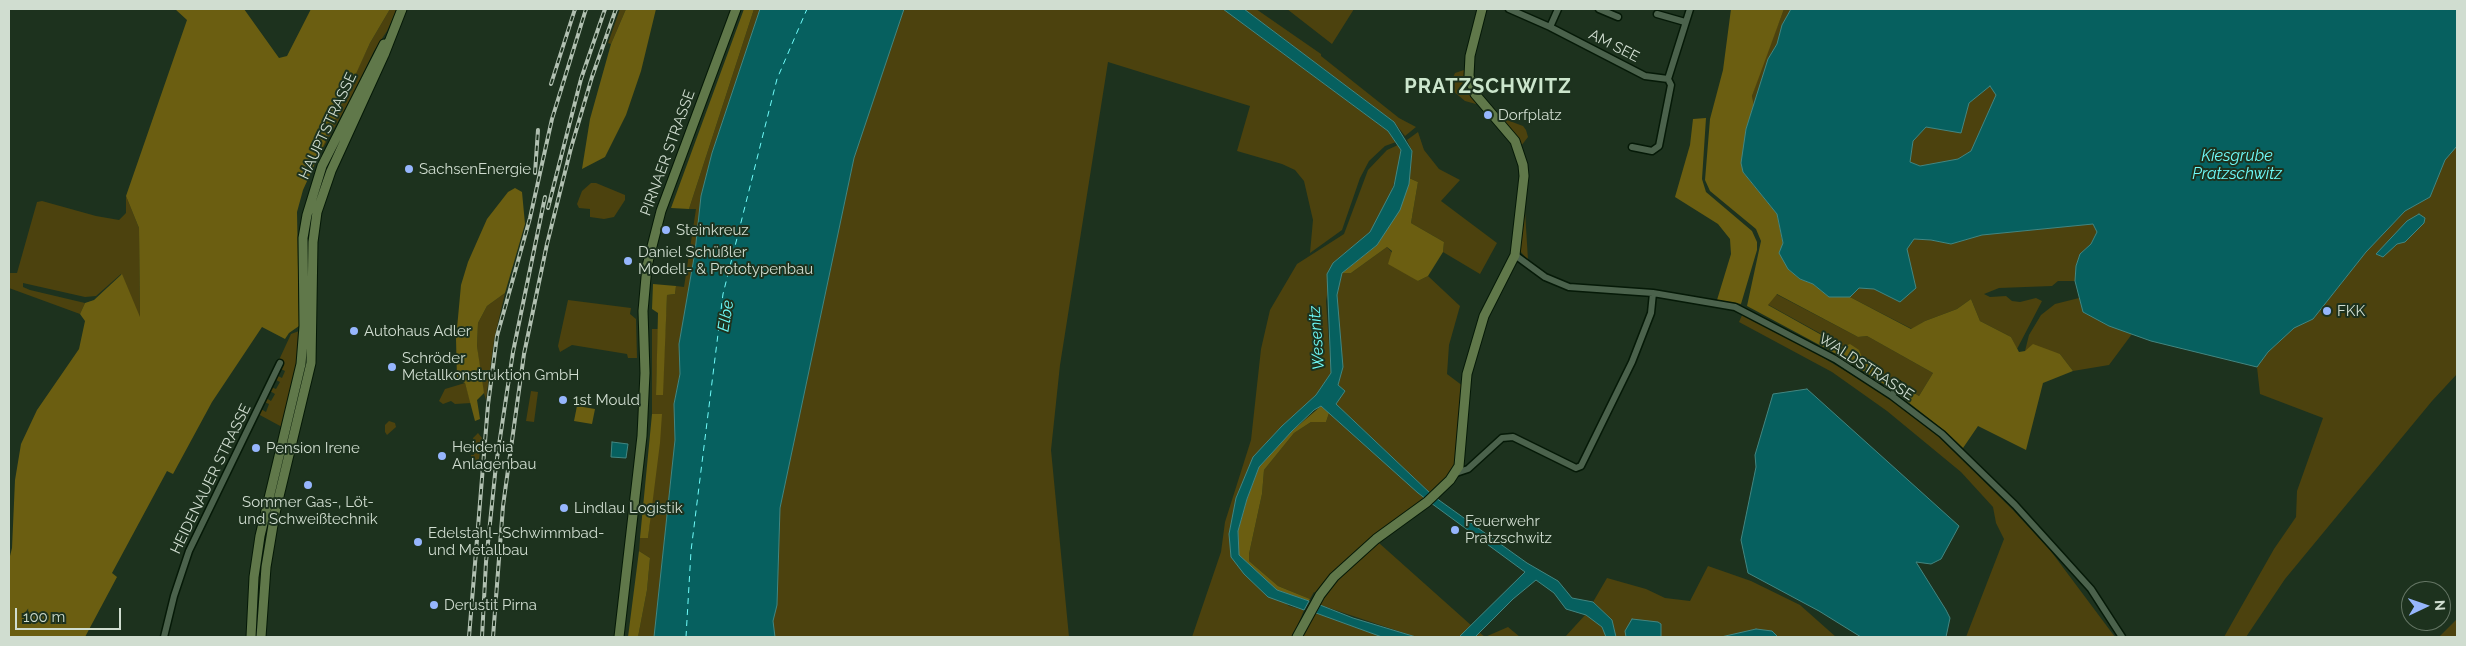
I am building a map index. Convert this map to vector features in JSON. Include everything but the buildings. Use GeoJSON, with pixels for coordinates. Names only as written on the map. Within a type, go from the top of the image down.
{"type":"FeatureCollection","features":[{"type":"Feature","properties":{"kind":"street","name":"HAUPTSTRASSE"},"geometry":{"type":"LineString","coordinates":[[251,637],[260,536],[301,364],[304,326],[303,271],[305,225],[316,180],[402,9]]}},
{"type":"Feature","properties":{"kind":"street","name":"PIRNAER STRASSE"},"geometry":{"type":"LineString","coordinates":[[618,637],[642,436],[645,373],[643,312],[647,266],[661,211],[736,9]]}},
{"type":"Feature","properties":{"kind":"street"},"geometry":{"type":"LineString","coordinates":[[1297,637],[1320,595],[1334,577],[1376,539],[1431,499],[1456,473],[1459,466],[1467,374],[1487,308],[1515,255],[1523,165],[1514,141],[1475,94],[1470,76],[1470,56],[1482,9]]}},
{"type":"Feature","properties":{"kind":"street","name":"AM SEE"},"geometry":{"type":"LineString","coordinates":[[1509,9],[1550,27],[1645,76],[1668,79]]}},
{"type":"Feature","properties":{"kind":"street"},"geometry":{"type":"LineString","coordinates":[[1550,27],[1558,9]]}},
{"type":"Feature","properties":{"kind":"street","name":"AM SEE"},"geometry":{"type":"LineString","coordinates":[[1599,9],[1618,17]]}},
{"type":"Feature","properties":{"kind":"street"},"geometry":{"type":"LineString","coordinates":[[1632,147],[1652,151],[1659,146],[1671,85],[1668,79],[1690,9]]}},
{"type":"Feature","properties":{"kind":"street"},"geometry":{"type":"LineString","coordinates":[[1657,14],[1685,22]]}},
{"type":"Feature","properties":{"kind":"street","name":"HAUPTSTRASSE"},"geometry":{"type":"LineString","coordinates":[[261,637],[266,567],[275,513],[311,363],[313,325],[312,270],[315,226],[322,196],[384,55],[393,28]]}},
{"type":"Feature","properties":{"kind":"street","name":"WALDSTRASSE"},"geometry":{"type":"LineString","coordinates":[[1515,255],[1545,277],[1569,287],[1653,293],[1744,310],[1835,358],[1892,396],[1942,434],[2015,505],[2091,589],[2122,637]]}},
{"type":"Feature","properties":{"kind":"street"},"geometry":{"type":"LineString","coordinates":[[1456,473],[1468,469],[1502,438],[1513,437],[1576,468],[1581,466],[1632,362],[1651,313],[1653,293]]}},
{"type":"Feature","properties":{"kind":"street","name":"HEIDENAUER STRASSE"},"geometry":{"type":"LineString","coordinates":[[164,637],[174,596],[189,550],[280,363]]}},
{"type":"Feature","properties":{"kind":"street"},"geometry":{"type":"LineString","coordinates":[[1892,396],[1898,384]]}},
{"type":"Feature","properties":{"kind":"shaded area"},"geometry":{"type":"Polygon","coordinates":[[[175,9],[244,9],[279,58],[287,56],[311,9],[390,9],[370,43],[303,190],[297,212],[299,326],[289,333],[285,339],[262,327],[212,402],[173,474],[167,471],[112,573],[117,577],[85,637],[9,637],[9,560],[12,548],[15,480],[21,444],[37,410],[79,349],[85,321],[80,314],[85,303],[94,300],[122,274],[140,317],[139,228],[126,196],[187,20],[175,9]]]}},
{"type":"Feature","properties":{"kind":"shaded area"},"geometry":{"type":"Polygon","coordinates":[[[390,9],[397,9],[387,31],[374,51],[350,100],[319,155],[317,155],[370,43],[390,9]]]}},
{"type":"Feature","properties":{"kind":"shaded area"},"geometry":{"type":"Polygon","coordinates":[[[620,9],[626,9],[611,44],[608,43],[620,9]]]}},
{"type":"Feature","properties":{"kind":"shaded area"},"geometry":{"type":"Polygon","coordinates":[[[626,9],[656,9],[641,71],[626,115],[605,157],[582,169],[590,119],[611,44],[626,9]]]}},
{"type":"Feature","properties":{"kind":"shaded area"},"geometry":{"type":"Polygon","coordinates":[[[744,9],[754,9],[689,209],[671,208],[744,9]]]}},
{"type":"Feature","properties":{"kind":"shaded area"},"geometry":{"type":"Polygon","coordinates":[[[754,9],[760,9],[712,153],[701,196],[695,252],[679,344],[680,374],[674,404],[675,440],[654,637],[638,637],[647,590],[650,558],[639,551],[640,538],[648,538],[661,414],[652,414],[652,329],[658,329],[656,395],[662,395],[667,295],[675,294],[676,286],[684,287],[696,209],[689,209],[754,9]]]}},
{"type":"Feature","properties":{"kind":"shaded area"},"geometry":{"type":"Polygon","coordinates":[[[904,9],[1223,9],[1388,131],[1396,142],[1385,146],[1369,161],[1360,178],[1342,230],[1310,253],[1313,220],[1304,181],[1295,170],[1282,164],[1237,151],[1250,106],[1108,62],[1060,365],[1051,450],[1069,637],[775,637],[773,621],[777,605],[780,508],[854,158],[904,9]]]}},
{"type":"Feature","properties":{"kind":"shaded area"},"geometry":{"type":"Polygon","coordinates":[[[1244,9],[1256,9],[1321,54],[1321,56],[1399,118],[1416,127],[1405,136],[1394,122],[1244,9]]]}},
{"type":"Feature","properties":{"kind":"shaded area"},"geometry":{"type":"Polygon","coordinates":[[[1287,9],[1354,9],[1332,44],[1287,9]]]}},
{"type":"Feature","properties":{"kind":"shaded area"},"geometry":{"type":"Polygon","coordinates":[[[1731,9],[1784,9],[1752,96],[1754,106],[1746,129],[1743,172],[1777,214],[1788,269],[1800,279],[1813,284],[1829,297],[1850,297],[1911,329],[1925,321],[1957,309],[1971,299],[1980,321],[2011,337],[2019,352],[2025,351],[2033,344],[2060,354],[2073,371],[2043,383],[2026,450],[1978,426],[1963,448],[1945,431],[1890,388],[1840,356],[1747,306],[1761,241],[1756,229],[1710,191],[1705,180],[1710,119],[1723,70],[1731,9]],[[1777,294],[1768,305],[1843,347],[1850,344],[1859,350],[1864,362],[1919,396],[1933,373],[1867,336],[1858,337],[1777,294]]]}},
{"type":"Feature","properties":{"kind":"shaded area"},"geometry":{"type":"Polygon","coordinates":[[[1784,9],[1791,9],[1782,25],[1777,44],[1768,59],[1754,106],[1752,96],[1784,9]]]}},
{"type":"Feature","properties":{"kind":"shaded area"},"geometry":{"type":"Polygon","coordinates":[[[380,56],[327,169],[316,199],[313,215],[307,364],[303,386],[308,238],[311,214],[326,166],[380,56]]]}},
{"type":"Feature","properties":{"kind":"shaded area"},"geometry":{"type":"Polygon","coordinates":[[[1464,70],[1477,102],[1476,104],[1465,101],[1453,91],[1451,82],[1455,73],[1464,70]]]}},
{"type":"Feature","properties":{"kind":"shaded area"},"geometry":{"type":"Polygon","coordinates":[[[1990,86],[1996,95],[1971,151],[1958,159],[1920,166],[1910,162],[1913,141],[1926,127],[1961,132],[1969,103],[1990,86]]]}},
{"type":"Feature","properties":{"kind":"shaded area"},"geometry":{"type":"Polygon","coordinates":[[[1706,118],[1702,179],[1706,192],[1752,231],[1757,242],[1757,250],[1741,304],[1717,300],[1731,254],[1730,239],[1718,224],[1675,197],[1690,145],[1693,119],[1706,118]]]}},
{"type":"Feature","properties":{"kind":"shaded area"},"geometry":{"type":"Polygon","coordinates":[[[1507,120],[1523,126],[1526,130],[1528,137],[1521,146],[1505,122],[1507,120]]]}},
{"type":"Feature","properties":{"kind":"shaded area"},"geometry":{"type":"Polygon","coordinates":[[[1418,132],[1424,150],[1439,169],[1460,180],[1441,201],[1497,243],[1480,274],[1443,252],[1444,242],[1411,223],[1418,182],[1409,178],[1412,151],[1407,140],[1418,132]]]}},
{"type":"Feature","properties":{"kind":"shaded area"},"geometry":{"type":"Polygon","coordinates":[[[1398,145],[1401,150],[1399,167],[1388,202],[1370,232],[1333,263],[1326,301],[1331,373],[1316,395],[1282,426],[1253,457],[1236,498],[1229,534],[1231,557],[1289,606],[1304,610],[1293,637],[1192,637],[1221,552],[1225,522],[1251,440],[1261,349],[1270,310],[1297,264],[1344,234],[1368,170],[1387,150],[1398,145]]]}},
{"type":"Feature","properties":{"kind":"shaded area"},"geometry":{"type":"Polygon","coordinates":[[[2457,146],[2457,374],[2432,401],[2285,579],[2246,637],[2224,637],[2274,549],[2296,517],[2297,491],[2323,418],[2260,394],[2257,367],[2268,352],[2294,327],[2313,319],[2366,252],[2405,211],[2430,197],[2445,160],[2457,146]]]}},
{"type":"Feature","properties":{"kind":"shaded area"},"geometry":{"type":"Polygon","coordinates":[[[1409,178],[1418,182],[1411,223],[1444,242],[1443,252],[1428,276],[1418,281],[1388,264],[1392,251],[1387,247],[1351,273],[1342,273],[1377,245],[1409,184],[1409,178]]]}},
{"type":"Feature","properties":{"kind":"shaded area"},"geometry":{"type":"Polygon","coordinates":[[[591,183],[596,183],[625,195],[625,200],[614,217],[604,219],[590,217],[590,209],[579,208],[577,204],[582,191],[591,183]]]}},
{"type":"Feature","properties":{"kind":"shaded area"},"geometry":{"type":"Polygon","coordinates":[[[515,188],[522,192],[525,224],[505,293],[487,306],[478,323],[477,346],[484,393],[477,400],[480,419],[475,421],[465,383],[457,379],[456,339],[461,285],[468,262],[487,219],[508,192],[515,188]]]}},
{"type":"Feature","properties":{"kind":"shaded area"},"geometry":{"type":"Polygon","coordinates":[[[126,196],[139,228],[140,319],[121,274],[96,296],[85,297],[23,283],[23,287],[30,290],[85,303],[80,314],[9,288],[9,273],[17,273],[37,202],[42,201],[96,216],[119,220],[126,213],[126,196]]]}},
{"type":"Feature","properties":{"kind":"shaded area"},"geometry":{"type":"Polygon","coordinates":[[[1525,211],[1528,260],[1520,251],[1525,211]]]}},
{"type":"Feature","properties":{"kind":"shaded area"},"geometry":{"type":"Polygon","coordinates":[[[2093,224],[2097,231],[2091,244],[2080,254],[2076,266],[2075,281],[2058,281],[2052,286],[1999,288],[1984,294],[1990,297],[2006,296],[2012,301],[2020,302],[2036,298],[2042,301],[2017,349],[2011,337],[1980,321],[1971,299],[1957,309],[1925,321],[1912,329],[1850,297],[1859,288],[1874,289],[1900,302],[1907,249],[1914,239],[1951,244],[1982,235],[2093,224]]]}},
{"type":"Feature","properties":{"kind":"shaded area"},"geometry":{"type":"Polygon","coordinates":[[[1387,247],[1418,281],[1428,276],[1460,306],[1449,345],[1447,374],[1463,386],[1456,463],[1450,476],[1431,494],[1336,404],[1344,391],[1338,385],[1343,367],[1337,295],[1342,273],[1351,273],[1387,247]]]}},
{"type":"Feature","properties":{"kind":"shaded area"},"geometry":{"type":"Polygon","coordinates":[[[653,284],[676,286],[675,294],[667,295],[663,395],[656,395],[658,313],[652,309],[653,284]]]}},
{"type":"Feature","properties":{"kind":"shaded area"},"geometry":{"type":"Polygon","coordinates":[[[505,293],[494,340],[486,400],[482,387],[477,346],[478,323],[487,306],[505,293]]]}},
{"type":"Feature","properties":{"kind":"shaded area"},"geometry":{"type":"Polygon","coordinates":[[[1776,294],[1858,337],[1867,336],[1933,373],[1919,396],[1864,362],[1861,356],[1767,304],[1776,294]]]}},
{"type":"Feature","properties":{"kind":"shaded area"},"geometry":{"type":"Polygon","coordinates":[[[2079,298],[2083,312],[2109,326],[2132,334],[2109,365],[2073,371],[2060,354],[2025,351],[2029,335],[2041,315],[2055,304],[2079,298]]]}},
{"type":"Feature","properties":{"kind":"shaded area"},"geometry":{"type":"Polygon","coordinates":[[[568,300],[631,308],[630,314],[636,319],[637,358],[628,358],[627,354],[572,345],[560,352],[558,346],[568,300]]]}},
{"type":"Feature","properties":{"kind":"shaded area"},"geometry":{"type":"Polygon","coordinates":[[[1743,313],[1794,340],[1890,398],[1939,437],[2013,510],[2050,550],[2115,637],[1966,637],[2004,539],[1996,523],[1993,507],[1961,472],[1887,411],[1832,372],[1739,322],[1743,313]]]}},
{"type":"Feature","properties":{"kind":"shaded area"},"geometry":{"type":"Polygon","coordinates":[[[299,331],[297,364],[282,427],[258,414],[261,409],[266,412],[269,404],[264,402],[266,398],[271,401],[275,394],[270,391],[271,387],[276,389],[280,382],[276,380],[278,376],[282,378],[285,371],[281,369],[284,363],[279,360],[291,334],[299,331]]]}},
{"type":"Feature","properties":{"kind":"shaded area"},"geometry":{"type":"Polygon","coordinates":[[[465,383],[471,403],[455,404],[451,401],[443,404],[439,401],[445,389],[465,383]]]}},
{"type":"Feature","properties":{"kind":"shaded area"},"geometry":{"type":"Polygon","coordinates":[[[531,391],[538,392],[534,422],[526,421],[531,391]]]}},
{"type":"Feature","properties":{"kind":"shaded area"},"geometry":{"type":"Polygon","coordinates":[[[577,406],[595,409],[592,424],[574,421],[577,406]]]}},
{"type":"Feature","properties":{"kind":"shaded area"},"geometry":{"type":"Polygon","coordinates":[[[1321,406],[1329,413],[1326,422],[1311,422],[1294,433],[1264,470],[1262,494],[1249,554],[1249,561],[1278,586],[1310,599],[1309,601],[1277,590],[1250,567],[1239,555],[1238,531],[1259,467],[1292,431],[1321,406]]]}},
{"type":"Feature","properties":{"kind":"shaded area"},"geometry":{"type":"Polygon","coordinates":[[[1329,413],[1426,499],[1349,557],[1316,593],[1314,592],[1310,599],[1278,586],[1249,561],[1249,554],[1262,494],[1264,470],[1294,433],[1311,422],[1326,422],[1329,413]]]}},
{"type":"Feature","properties":{"kind":"shaded area"},"geometry":{"type":"Polygon","coordinates":[[[652,414],[662,414],[660,443],[648,538],[640,538],[652,414]]]}},
{"type":"Feature","properties":{"kind":"shaded area"},"geometry":{"type":"Polygon","coordinates":[[[294,416],[262,566],[255,637],[261,558],[269,511],[294,416]]]}},
{"type":"Feature","properties":{"kind":"shaded area"},"geometry":{"type":"Polygon","coordinates":[[[389,421],[395,423],[396,427],[387,435],[385,425],[389,421]]]}},
{"type":"Feature","properties":{"kind":"shaded area"},"geometry":{"type":"Polygon","coordinates":[[[478,433],[482,438],[479,459],[476,467],[473,468],[471,455],[474,455],[473,438],[478,433]]]}},
{"type":"Feature","properties":{"kind":"shaded area"},"geometry":{"type":"Polygon","coordinates":[[[1379,543],[1472,626],[1459,637],[1416,637],[1320,605],[1323,597],[1336,579],[1357,559],[1379,543]]]}},
{"type":"Feature","properties":{"kind":"shaded area"},"geometry":{"type":"Polygon","coordinates":[[[639,551],[650,558],[647,590],[638,637],[628,637],[639,551]]]}},
{"type":"Feature","properties":{"kind":"shaded area"},"geometry":{"type":"Polygon","coordinates":[[[1708,566],[1751,581],[1800,605],[1836,637],[1778,637],[1772,631],[1756,629],[1721,637],[1661,637],[1661,629],[1625,631],[1626,637],[1616,637],[1612,620],[1593,602],[1607,578],[1646,589],[1665,598],[1690,601],[1708,566]]]}},
{"type":"Feature","properties":{"kind":"shaded area"},"geometry":{"type":"Polygon","coordinates":[[[1316,613],[1382,637],[1301,637],[1316,613]]]}},
{"type":"Feature","properties":{"kind":"shaded area"},"geometry":{"type":"Polygon","coordinates":[[[1586,614],[1602,627],[1606,637],[1565,637],[1586,614]]]}},
{"type":"Feature","properties":{"kind":"shaded area"},"geometry":{"type":"Polygon","coordinates":[[[2457,619],[2457,637],[2439,637],[2445,631],[2451,631],[2451,625],[2457,619]]]}},
{"type":"Feature","properties":{"kind":"shaded area"},"geometry":{"type":"Polygon","coordinates":[[[1508,627],[1520,637],[1485,637],[1508,627]]]}},
{"type":"Feature","properties":{"kind":"shaded area"},"geometry":{"type":"Polygon","coordinates":[[[1480,633],[1485,637],[1475,637],[1480,633]]]}},
{"type":"Feature","properties":{"kind":"water","name":"Elbe"},"geometry":{"type":"Polygon","coordinates":[[[760,9],[904,9],[854,158],[780,508],[777,605],[773,621],[775,637],[654,637],[675,440],[674,404],[680,374],[679,344],[695,252],[701,196],[712,153],[760,9]]]}},
{"type":"Feature","properties":{"kind":"water"},"geometry":{"type":"Polygon","coordinates":[[[1223,9],[1244,9],[1394,122],[1412,151],[1409,184],[1400,210],[1377,245],[1342,273],[1337,295],[1343,367],[1338,385],[1345,391],[1336,404],[1431,494],[1426,499],[1418,493],[1321,406],[1314,410],[1259,467],[1238,531],[1239,555],[1277,590],[1309,601],[1304,610],[1268,597],[1244,574],[1231,557],[1229,534],[1236,498],[1253,457],[1282,426],[1316,395],[1331,373],[1327,274],[1333,263],[1370,232],[1394,186],[1401,150],[1388,131],[1223,9]]]}},
{"type":"Feature","properties":{"kind":"water","name":"Kiesgrube Pratzschwitz"},"geometry":{"type":"Polygon","coordinates":[[[1791,9],[2457,9],[2457,146],[2445,160],[2430,197],[2405,211],[2366,252],[2313,319],[2294,328],[2268,352],[2257,367],[2151,341],[2109,326],[2083,312],[2075,281],[2076,266],[2080,254],[2091,244],[2097,232],[2093,224],[1982,235],[1951,244],[1914,239],[1907,249],[1916,288],[1900,302],[1874,289],[1859,288],[1850,297],[1829,297],[1813,284],[1800,279],[1788,269],[1779,253],[1783,243],[1777,214],[1743,172],[1741,163],[1746,129],[1768,59],[1777,44],[1782,25],[1791,9]],[[1990,86],[1969,103],[1961,133],[1926,127],[1913,141],[1910,162],[1920,166],[1958,159],[1971,151],[1996,95],[1990,86]]]}},
{"type":"Feature","properties":{"kind":"water"},"geometry":{"type":"Polygon","coordinates":[[[2419,214],[2425,218],[2424,223],[2405,242],[2397,244],[2383,257],[2376,254],[2407,221],[2419,214]]]}},
{"type":"Feature","properties":{"kind":"water"},"geometry":{"type":"Polygon","coordinates":[[[1807,389],[1959,526],[1941,559],[1931,564],[1916,562],[1950,618],[1946,637],[1861,637],[1819,611],[1748,573],[1741,540],[1756,467],[1755,455],[1773,394],[1807,389]]]}},
{"type":"Feature","properties":{"kind":"water"},"geometry":{"type":"Polygon","coordinates":[[[612,442],[628,444],[626,458],[611,457],[612,442]]]}},
{"type":"Feature","properties":{"kind":"water"},"geometry":{"type":"Polygon","coordinates":[[[1436,498],[1527,563],[1558,581],[1572,598],[1593,602],[1612,620],[1616,637],[1606,637],[1602,627],[1586,615],[1566,609],[1554,593],[1536,580],[1513,599],[1475,637],[1459,637],[1525,572],[1431,503],[1436,498]]]}},
{"type":"Feature","properties":{"kind":"water"},"geometry":{"type":"Polygon","coordinates":[[[1320,605],[1353,618],[1416,637],[1382,637],[1316,613],[1320,605]]]}},
{"type":"Feature","properties":{"kind":"water"},"geometry":{"type":"Polygon","coordinates":[[[1632,619],[1658,622],[1661,624],[1661,637],[1626,637],[1625,631],[1632,619]]]}},
{"type":"Feature","properties":{"kind":"water"},"geometry":{"type":"Polygon","coordinates":[[[1756,629],[1772,631],[1778,637],[1721,637],[1756,629]]]}},
{"type":"Feature","properties":{"kind":"ferry route"},"geometry":{"type":"LineString","coordinates":[[686,637],[691,551],[723,294],[777,79],[807,9]]}},
{"type":"Feature","properties":{"kind":"railway"},"geometry":{"type":"LineString","coordinates":[[551,84],[575,9]]}},
{"type":"Feature","properties":{"kind":"railway"},"geometry":{"type":"LineString","coordinates":[[469,637],[488,405],[497,336],[530,218],[552,119],[586,9]]}},
{"type":"Feature","properties":{"kind":"railway"},"geometry":{"type":"LineString","coordinates":[[548,208],[581,79],[605,9]]}},
{"type":"Feature","properties":{"kind":"railway"},"geometry":{"type":"LineString","coordinates":[[493,637],[503,506],[524,354],[547,244],[571,148],[592,77],[616,9]]}},
{"type":"Feature","properties":{"kind":"railway"},"geometry":{"type":"LineString","coordinates":[[535,173],[538,130]]}},
{"type":"Feature","properties":{"kind":"railway"},"geometry":{"type":"LineString","coordinates":[[482,637],[486,562],[496,465],[513,352],[545,197]]}},
{"type":"Feature","properties":{"kind":"place","name":"Dorfplatz"},"geometry":{"type":"Point","coordinates":[1488,115]}},
{"type":"Feature","properties":{"kind":"place","name":"SachsenEnergie"},"geometry":{"type":"Point","coordinates":[409,169]}},
{"type":"Feature","properties":{"kind":"place","name":"Steinkreuz"},"geometry":{"type":"Point","coordinates":[666,230]}},
{"type":"Feature","properties":{"kind":"place","name":"Daniel Schüßler Modell- & Prototypenbau"},"geometry":{"type":"Point","coordinates":[628,261]}},
{"type":"Feature","properties":{"kind":"place","name":"FKK"},"geometry":{"type":"Point","coordinates":[2327,311]}},
{"type":"Feature","properties":{"kind":"place","name":"Autohaus Adler"},"geometry":{"type":"Point","coordinates":[354,331]}},
{"type":"Feature","properties":{"kind":"place","name":"Schröder Metallkonstruktion GmbH"},"geometry":{"type":"Point","coordinates":[392,367]}},
{"type":"Feature","properties":{"kind":"place","name":"1st Mould"},"geometry":{"type":"Point","coordinates":[563,400]}},
{"type":"Feature","properties":{"kind":"place","name":"Pension Irene"},"geometry":{"type":"Point","coordinates":[256,448]}},
{"type":"Feature","properties":{"kind":"place","name":"Heidenia Anlagenbau"},"geometry":{"type":"Point","coordinates":[442,456]}},
{"type":"Feature","properties":{"kind":"place","name":"Sommer Gas-, Löt- und Schweißtechnik"},"geometry":{"type":"Point","coordinates":[308,485]}},
{"type":"Feature","properties":{"kind":"place","name":"Lindlau Logistik"},"geometry":{"type":"Point","coordinates":[564,508]}},
{"type":"Feature","properties":{"kind":"place","name":"Feuerwehr Pratzschwitz"},"geometry":{"type":"Point","coordinates":[1455,530]}},
{"type":"Feature","properties":{"kind":"place","name":"Edelstahl- Schwimmbad- und Metallbau"},"geometry":{"type":"Point","coordinates":[418,542]}},
{"type":"Feature","properties":{"kind":"place","name":"Derustit Pirna"},"geometry":{"type":"Point","coordinates":[434,605]}},
{"type":"Feature","properties":{"kind":"district","name":"PRATZSCHWITZ"},"geometry":{"type":"Point","coordinates":[1488,87]}},
{"type":"Feature","properties":{"kind":"water label","name":"Wesenitz"},"geometry":{"type":"Point","coordinates":[1317,338]}}]}
